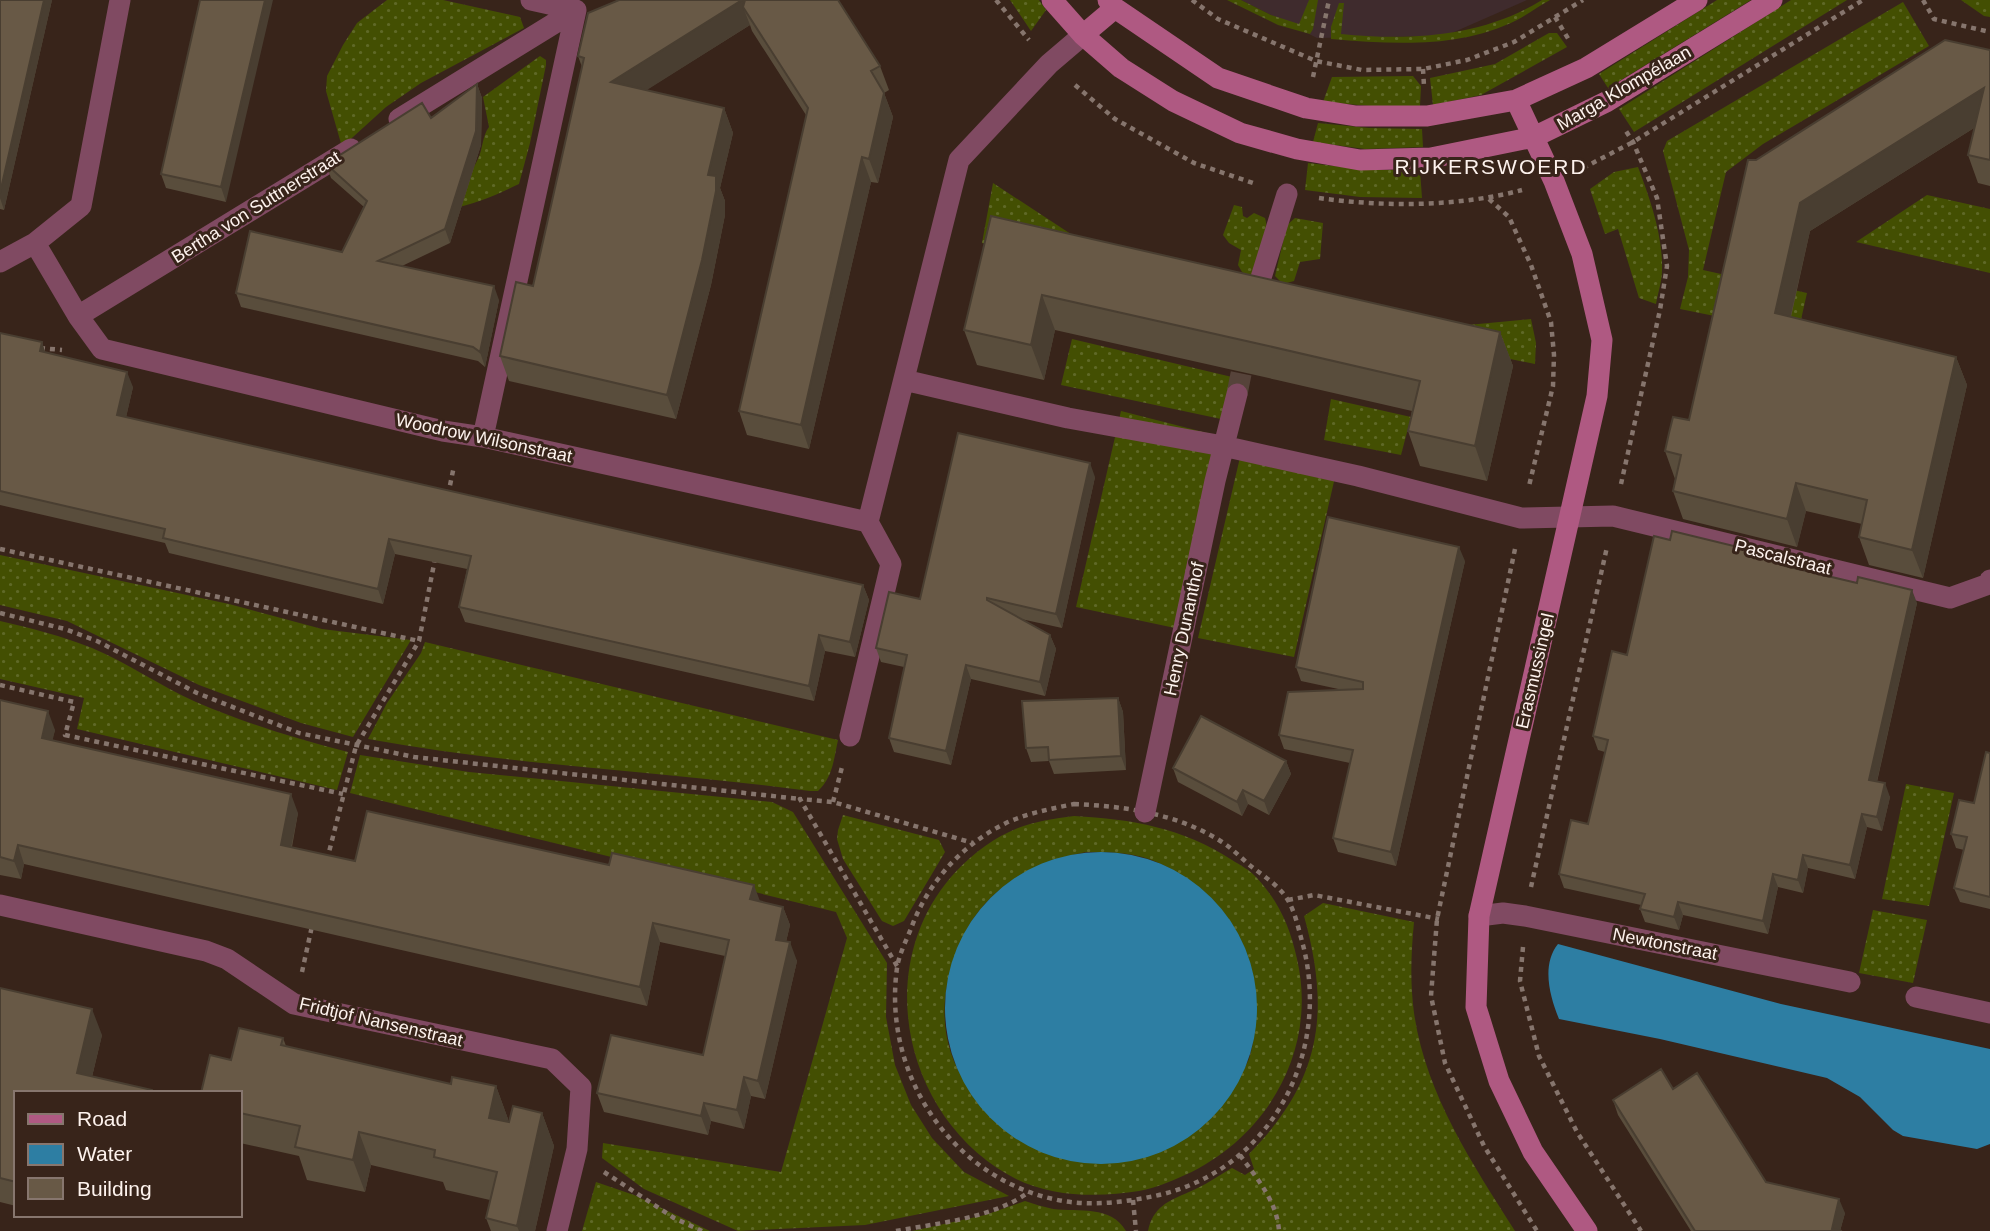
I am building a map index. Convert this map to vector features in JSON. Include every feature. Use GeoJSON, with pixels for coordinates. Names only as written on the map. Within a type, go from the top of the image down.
{"type":"FeatureCollection","features":[{"type":"Feature","properties":{"kind":"street"},"geometry":{"type":"LineString","coordinates":[[0,262],[35,243],[81,205],[120,0]]}},
{"type":"Feature","properties":{"kind":"street"},"geometry":{"type":"LineString","coordinates":[[531,0],[576,10]]}},
{"type":"Feature","properties":{"kind":"street","name":"Marga Klompélaan"},"geometry":{"type":"LineString","coordinates":[[1052,0],[1083,35],[1121,68],[1173,101],[1240,133],[1297,149],[1360,160],[1431,158],[1534,137],[1606,102],[1772,0]]}},
{"type":"Feature","properties":{"kind":"street","name":"Marga Klompélaan"},"geometry":{"type":"LineString","coordinates":[[1111,4],[1218,78],[1306,108],[1356,116],[1427,116],[1516,100],[1586,68],[1697,0]]}},
{"type":"Feature","properties":{"kind":"street"},"geometry":{"type":"LineString","coordinates":[[850,736],[891,564],[868,522],[959,160],[1049,64],[1083,35],[1111,4]]}},
{"type":"Feature","properties":{"kind":"street"},"geometry":{"type":"LineString","coordinates":[[387,127],[576,10]]}},
{"type":"Feature","properties":{"kind":"street"},"geometry":{"type":"LineString","coordinates":[[472,436],[576,10]]}},
{"type":"Feature","properties":{"kind":"street","name":"Erasmussingel"},"geometry":{"type":"LineString","coordinates":[[1516,100],[1554,181],[1582,254],[1602,340],[1597,396],[1479,916],[1476,1007],[1499,1081],[1533,1152],[1587,1231]]}},
{"type":"Feature","properties":{"kind":"street","name":"Bertha von Suttnerstraat"},"geometry":{"type":"LineString","coordinates":[[78,316],[363,142]]}},
{"type":"Feature","properties":{"kind":"street"},"geometry":{"type":"LineString","coordinates":[[1259,284],[1287,194]]}},
{"type":"Feature","properties":{"kind":"street"},"geometry":{"type":"LineString","coordinates":[[35,243],[78,316],[102,349]]}},
{"type":"Feature","properties":{"kind":"street","name":"Woodrow Wilsonstraat"},"geometry":{"type":"LineString","coordinates":[[102,349],[472,436],[868,522]]}},
{"type":"Feature","properties":{"kind":"street"},"geometry":{"type":"LineString","coordinates":[[904,380],[1068,418],[1223,446],[1358,476],[1521,518],[1570,517]]}},
{"type":"Feature","properties":{"kind":"street","name":"Henry Dunanthof"},"geometry":{"type":"LineString","coordinates":[[1145,812],[1223,446],[1237,394]]}},
{"type":"Feature","properties":{"kind":"street","name":"Pascalstraat"},"geometry":{"type":"LineString","coordinates":[[1570,517],[1613,516],[1950,598],[1989,584],[1990,580]]}},
{"type":"Feature","properties":{"kind":"street","name":"Fridtjof Nansenstraat"},"geometry":{"type":"LineString","coordinates":[[0,905],[206,951],[227,959],[294,1004],[552,1059],[581,1087],[577,1149],[557,1231]]}},
{"type":"Feature","properties":{"kind":"street","name":"Newtonstraat"},"geometry":{"type":"LineString","coordinates":[[1479,916],[1503,913],[1525,916],[1850,982]]}},
{"type":"Feature","properties":{"kind":"street"},"geometry":{"type":"LineString","coordinates":[[1916,998],[1990,1013]]}},
{"type":"Feature","properties":{"kind":"path"},"geometry":{"type":"LineString","coordinates":[[1192,0],[1218,19],[1316,61],[1362,70],[1423,69],[1467,60],[1514,42],[1583,0]]}},
{"type":"Feature","properties":{"kind":"path"},"geometry":{"type":"LineString","coordinates":[[1316,61],[1329,0]]}},
{"type":"Feature","properties":{"kind":"path"},"geometry":{"type":"LineString","coordinates":[[1923,0],[1934,19],[1990,32]]}},
{"type":"Feature","properties":{"kind":"path"},"geometry":{"type":"LineString","coordinates":[[1633,142],[1657,198],[1667,266],[1660,310],[1525,916],[1520,981],[1539,1056],[1577,1132],[1641,1231]]}},
{"type":"Feature","properties":{"kind":"path"},"geometry":{"type":"LineString","coordinates":[[37,348],[102,349]]}},
{"type":"Feature","properties":{"kind":"path"},"geometry":{"type":"LineString","coordinates":[[447,497],[472,436]]}},
{"type":"Feature","properties":{"kind":"path"},"geometry":{"type":"LineString","coordinates":[[0,549],[419,641]]}},
{"type":"Feature","properties":{"kind":"path"},"geometry":{"type":"LineString","coordinates":[[324,873],[356,746],[419,641],[437,549]]}},
{"type":"Feature","properties":{"kind":"path"},"geometry":{"type":"LineString","coordinates":[[0,613],[65,629],[97,641],[197,693],[299,733],[414,757],[833,802],[974,843]]}},
{"type":"Feature","properties":{"kind":"path"},"geometry":{"type":"LineString","coordinates":[[0,685],[74,702],[65,735],[342,794]]}},
{"type":"Feature","properties":{"kind":"path"},"geometry":{"type":"LineString","coordinates":[[800,799],[897,966]]}},
{"type":"Feature","properties":{"kind":"path"},"geometry":{"type":"LineString","coordinates":[[1074,804],[1110,805],[1145,812],[1185,823],[1222,842],[1272,881],[1288,900],[1308,965],[1308,1035],[1299,1069],[1285,1101],[1265,1130],[1240,1155],[1216,1172],[1190,1185],[1133,1200],[1098,1203],[1063,1201],[1029,1192],[1000,1179],[974,1162],[950,1140],[930,1116],[915,1088],[897,1027],[897,966],[919,909],[934,884],[952,862],[974,843],[1004,824],[1038,811],[1074,804]]}},
{"type":"Feature","properties":{"kind":"path"},"geometry":{"type":"LineString","coordinates":[[1288,900],[1314,895],[1437,919],[1479,916]]}},
{"type":"Feature","properties":{"kind":"path"},"geometry":{"type":"LineString","coordinates":[[294,1004],[312,925]]}},
{"type":"Feature","properties":{"kind":"path"},"geometry":{"type":"LineString","coordinates":[[577,1149],[635,1194],[674,1218],[702,1231]]}},
{"type":"Feature","properties":{"kind":"path"},"geometry":{"type":"LineString","coordinates":[[1240,1155],[1266,1191],[1275,1210],[1279,1231]]}},
{"type":"Feature","properties":{"kind":"path"},"geometry":{"type":"LineString","coordinates":[[896,1231],[984,1213],[1020,1199],[1029,1192]]}},
{"type":"Feature","properties":{"kind":"path"},"geometry":{"type":"LineString","coordinates":[[1133,1200],[1136,1231]]}},
{"type":"Feature","properties":{"kind":"shaded area"},"geometry":{"type":"Polygon","coordinates":[[[1241,0],[1527,0],[1445,36],[1317,38],[1241,0]]]}},
{"type":"Feature","properties":{"kind":"green space"},"geometry":{"type":"Polygon","coordinates":[[[387,0],[443,0],[520,17],[524,28],[421,83],[386,107],[342,147],[326,91],[327,76],[357,23],[387,0]]]}},
{"type":"Feature","properties":{"kind":"green space"},"geometry":{"type":"Polygon","coordinates":[[[1010,0],[1039,0],[1046,10],[1031,31],[1010,0]]]}},
{"type":"Feature","properties":{"kind":"green space"},"geometry":{"type":"Polygon","coordinates":[[[1227,0],[1241,0],[1271,15],[1299,24],[1309,0],[1318,0],[1310,34],[1278,25],[1227,0]]]}},
{"type":"Feature","properties":{"kind":"green space"},"geometry":{"type":"Polygon","coordinates":[[[1542,0],[1550,0],[1517,20],[1472,36],[1402,43],[1331,39],[1331,27],[1339,3],[1344,3],[1341,34],[1393,37],[1444,34],[1470,29],[1495,22],[1542,0]]]}},
{"type":"Feature","properties":{"kind":"green space"},"geometry":{"type":"Polygon","coordinates":[[[1717,0],[1751,0],[1608,88],[1599,74],[1717,0]]]}},
{"type":"Feature","properties":{"kind":"green space"},"geometry":{"type":"Polygon","coordinates":[[[1791,0],[1847,0],[1634,132],[1619,109],[1791,0]]]}},
{"type":"Feature","properties":{"kind":"green space"},"geometry":{"type":"Polygon","coordinates":[[[1961,0],[1990,0],[1990,17],[1984,16],[1961,0]]]}},
{"type":"Feature","properties":{"kind":"green space"},"geometry":{"type":"Polygon","coordinates":[[[1903,2],[1929,46],[1763,144],[1726,172],[1703,270],[1807,293],[1798,333],[1680,309],[1688,277],[1689,250],[1663,151],[1667,141],[1903,2]]]}},
{"type":"Feature","properties":{"kind":"green space"},"geometry":{"type":"Polygon","coordinates":[[[1549,33],[1557,33],[1567,47],[1481,95],[1433,105],[1430,78],[1495,64],[1549,33]]]}},
{"type":"Feature","properties":{"kind":"green space"},"geometry":{"type":"Polygon","coordinates":[[[540,56],[546,60],[546,65],[519,184],[493,196],[449,209],[478,159],[489,127],[483,97],[540,56]]]}},
{"type":"Feature","properties":{"kind":"green space"},"geometry":{"type":"Polygon","coordinates":[[[1413,76],[1421,86],[1420,106],[1323,102],[1332,77],[1413,76]]]}},
{"type":"Feature","properties":{"kind":"green space"},"geometry":{"type":"Polygon","coordinates":[[[1318,123],[1422,129],[1423,147],[1365,149],[1313,142],[1318,123]]]}},
{"type":"Feature","properties":{"kind":"green space"},"geometry":{"type":"Polygon","coordinates":[[[1308,163],[1369,170],[1420,170],[1422,198],[1360,197],[1305,190],[1308,163]]]}},
{"type":"Feature","properties":{"kind":"green space"},"geometry":{"type":"Polygon","coordinates":[[[1638,167],[1658,230],[1662,257],[1662,274],[1656,304],[1639,298],[1618,229],[1605,234],[1590,189],[1614,172],[1638,167]]]}},
{"type":"Feature","properties":{"kind":"green space"},"geometry":{"type":"Polygon","coordinates":[[[993,183],[1121,267],[1119,273],[982,243],[993,183]]]}},
{"type":"Feature","properties":{"kind":"green space"},"geometry":{"type":"Polygon","coordinates":[[[1927,195],[1990,209],[1990,273],[1856,242],[1927,195]]]}},
{"type":"Feature","properties":{"kind":"green space"},"geometry":{"type":"Polygon","coordinates":[[[1234,205],[1242,207],[1243,216],[1247,218],[1254,213],[1265,218],[1264,250],[1250,277],[1242,272],[1238,265],[1241,250],[1229,243],[1223,235],[1234,205]]]}},
{"type":"Feature","properties":{"kind":"green space"},"geometry":{"type":"Polygon","coordinates":[[[1295,218],[1323,223],[1320,259],[1300,262],[1294,281],[1283,284],[1275,276],[1287,225],[1295,218]]]}},
{"type":"Feature","properties":{"kind":"green space"},"geometry":{"type":"Polygon","coordinates":[[[1531,319],[1536,343],[1535,364],[1383,333],[1531,319]]]}},
{"type":"Feature","properties":{"kind":"green space"},"geometry":{"type":"Polygon","coordinates":[[[1072,339],[1232,377],[1221,419],[1061,385],[1072,339]]]}},
{"type":"Feature","properties":{"kind":"green space"},"geometry":{"type":"Polygon","coordinates":[[[1331,399],[1411,417],[1401,455],[1324,440],[1331,399]]]}},
{"type":"Feature","properties":{"kind":"green space"},"geometry":{"type":"Polygon","coordinates":[[[1121,411],[1219,436],[1175,628],[1076,607],[1121,411]]]}},
{"type":"Feature","properties":{"kind":"green space"},"geometry":{"type":"Polygon","coordinates":[[[1241,453],[1335,477],[1294,657],[1198,638],[1241,453]]]}},
{"type":"Feature","properties":{"kind":"green space"},"geometry":{"type":"Polygon","coordinates":[[[0,555],[229,604],[322,629],[411,640],[353,737],[301,723],[199,685],[67,621],[0,605],[0,555]]]}},
{"type":"Feature","properties":{"kind":"green space"},"geometry":{"type":"Polygon","coordinates":[[[0,621],[92,648],[183,696],[233,717],[348,752],[337,790],[77,729],[84,698],[0,679],[0,621]]]}},
{"type":"Feature","properties":{"kind":"green space"},"geometry":{"type":"Polygon","coordinates":[[[425,642],[838,740],[832,767],[823,786],[818,791],[810,791],[478,756],[368,739],[387,703],[421,653],[425,642]]]}},
{"type":"Feature","properties":{"kind":"green space"},"geometry":{"type":"Polygon","coordinates":[[[360,755],[469,772],[772,802],[793,812],[887,963],[886,1017],[895,1065],[911,1105],[932,1138],[964,1172],[1009,1196],[865,1225],[738,1231],[644,1189],[602,1158],[603,1143],[781,1172],[847,938],[836,912],[350,793],[360,755]]]}},
{"type":"Feature","properties":{"kind":"green space"},"geometry":{"type":"Polygon","coordinates":[[[1906,784],[1954,793],[1929,906],[1882,899],[1906,784]]]}},
{"type":"Feature","properties":{"kind":"green space"},"geometry":{"type":"Polygon","coordinates":[[[843,815],[939,840],[945,852],[904,921],[893,926],[882,921],[843,859],[837,839],[843,815]]]}},
{"type":"Feature","properties":{"kind":"green space"},"geometry":{"type":"Polygon","coordinates":[[[1074,816],[1156,827],[1195,840],[1242,866],[1265,887],[1277,906],[1291,936],[1297,959],[1302,993],[1300,1025],[1293,1057],[1280,1086],[1262,1114],[1240,1138],[1215,1158],[1174,1180],[1139,1191],[1106,1195],[1071,1194],[1022,1182],[1007,1174],[972,1148],[944,1116],[924,1078],[911,1038],[907,996],[912,954],[927,914],[951,877],[978,852],[1001,836],[1033,823],[1074,816]],[[1086,852],[1030,870],[997,892],[984,905],[962,939],[944,1009],[957,1067],[992,1111],[1042,1139],[1100,1150],[1159,1141],[1211,1112],[1249,1059],[1256,1012],[1255,986],[1241,939],[1228,918],[1194,883],[1149,859],[1126,854],[1086,852]]]}},
{"type":"Feature","properties":{"kind":"green space"},"geometry":{"type":"Polygon","coordinates":[[[1323,903],[1414,922],[1411,968],[1414,1013],[1429,1072],[1467,1154],[1515,1231],[1148,1231],[1158,1210],[1168,1202],[1232,1168],[1245,1175],[1254,1169],[1249,1154],[1292,1100],[1314,1044],[1317,1015],[1317,984],[1304,916],[1323,903]]]}},
{"type":"Feature","properties":{"kind":"green space"},"geometry":{"type":"Polygon","coordinates":[[[1873,910],[1927,920],[1913,983],[1859,973],[1873,910]]]}},
{"type":"Feature","properties":{"kind":"green space"},"geometry":{"type":"Polygon","coordinates":[[[596,1182],[634,1195],[710,1231],[582,1231],[596,1182]]]}},
{"type":"Feature","properties":{"kind":"green space"},"geometry":{"type":"Polygon","coordinates":[[[1025,1201],[1053,1209],[1103,1213],[1120,1223],[1126,1231],[912,1231],[985,1215],[1025,1201]]]}},
{"type":"Feature","properties":{"kind":"water"},"geometry":{"type":"Polygon","coordinates":[[[1086,852],[1116,852],[1161,863],[1188,878],[1212,897],[1231,921],[1246,948],[1257,993],[1257,1023],[1246,1068],[1231,1095],[1212,1119],[1188,1138],[1161,1153],[1116,1164],[1086,1164],[1056,1158],[1027,1146],[1002,1129],[980,1107],[963,1082],[951,1053],[945,1023],[945,993],[951,963],[963,934],[980,909],[1002,887],[1027,870],[1056,858],[1086,852]]]}},
{"type":"Feature","properties":{"kind":"water"},"geometry":{"type":"Polygon","coordinates":[[[1558,944],[1781,1004],[1990,1049],[1990,1144],[1977,1149],[1903,1136],[1893,1130],[1860,1097],[1827,1078],[1660,1039],[1559,1019],[1550,991],[1548,971],[1558,944]]]}},
{"type":"Feature","properties":{"kind":"building"},"geometry":{"type":"Polygon","coordinates":[[[0,0],[44,0],[0,193],[0,0]]]}},
{"type":"Feature","properties":{"kind":"building"},"geometry":{"type":"Polygon","coordinates":[[[200,0],[265,0],[221,187],[161,174],[200,0]]]}},
{"type":"Feature","properties":{"kind":"building"},"geometry":{"type":"Polygon","coordinates":[[[619,0],[742,0],[611,82],[724,108],[708,175],[716,176],[716,191],[702,260],[667,395],[500,356],[516,282],[533,286],[584,58],[578,56],[588,13],[619,0]]]}},
{"type":"Feature","properties":{"kind":"building"},"geometry":{"type":"Polygon","coordinates":[[[745,0],[838,0],[880,66],[871,71],[884,93],[869,159],[862,157],[801,425],[739,411],[808,108],[743,7],[745,0]]]}},
{"type":"Feature","properties":{"kind":"building"},"geometry":{"type":"Polygon","coordinates":[[[1945,40],[1990,50],[1990,160],[1968,155],[1984,88],[1800,203],[1775,313],[1956,357],[1912,550],[1859,537],[1867,500],[1796,483],[1787,519],[1673,491],[1681,455],[1665,451],[1669,433],[1673,417],[1689,420],[1748,160],[1756,160],[1945,40]]]}},
{"type":"Feature","properties":{"kind":"building"},"geometry":{"type":"Polygon","coordinates":[[[477,84],[476,131],[445,229],[378,261],[494,286],[480,352],[473,347],[236,293],[250,231],[342,252],[367,201],[326,164],[422,103],[431,118],[477,84]]]}},
{"type":"Feature","properties":{"kind":"building"},"geometry":{"type":"Polygon","coordinates":[[[991,216],[1500,332],[1475,446],[1408,431],[1420,381],[1264,345],[1042,295],[1031,345],[964,330],[991,216]]]}},
{"type":"Feature","properties":{"kind":"building"},"geometry":{"type":"Polygon","coordinates":[[[0,333],[42,342],[40,351],[127,372],[117,415],[863,585],[850,642],[819,635],[809,686],[459,607],[471,556],[389,539],[378,589],[163,538],[165,529],[0,491],[0,333]]]}},
{"type":"Feature","properties":{"kind":"building"},"geometry":{"type":"Polygon","coordinates":[[[958,433],[1090,463],[1056,614],[987,598],[1050,635],[1040,682],[966,665],[946,751],[889,738],[907,655],[876,648],[889,592],[920,599],[958,433]]]}},
{"type":"Feature","properties":{"kind":"building"},"geometry":{"type":"Polygon","coordinates":[[[1328,517],[1459,547],[1391,852],[1333,838],[1353,750],[1279,735],[1288,692],[1363,689],[1363,682],[1296,667],[1328,517]]]}},
{"type":"Feature","properties":{"kind":"building"},"geometry":{"type":"Polygon","coordinates":[[[1672,531],[1787,559],[1785,566],[1857,583],[1858,577],[1912,590],[1869,780],[1885,783],[1877,817],[1862,814],[1850,865],[1803,855],[1798,880],[1773,874],[1763,921],[1678,902],[1674,917],[1640,909],[1645,894],[1559,874],[1571,820],[1588,824],[1608,740],[1593,736],[1612,651],[1627,655],[1654,536],[1670,540],[1672,531]]]}},
{"type":"Feature","properties":{"kind":"building"},"geometry":{"type":"Polygon","coordinates":[[[1118,698],[1121,756],[1049,760],[1048,747],[1026,748],[1022,701],[1118,698]]]}},
{"type":"Feature","properties":{"kind":"building"},"geometry":{"type":"Polygon","coordinates":[[[0,700],[48,711],[42,738],[291,794],[281,845],[355,861],[367,811],[609,865],[612,853],[754,885],[750,899],[783,907],[776,940],[790,942],[758,1081],[744,1077],[737,1110],[704,1103],[701,1116],[597,1093],[611,1035],[703,1055],[729,940],[653,923],[640,987],[18,845],[14,861],[0,857],[0,700]]]}},
{"type":"Feature","properties":{"kind":"building"},"geometry":{"type":"Polygon","coordinates":[[[1201,716],[1286,761],[1264,801],[1243,790],[1237,802],[1173,768],[1201,716]]]}},
{"type":"Feature","properties":{"kind":"building"},"geometry":{"type":"Polygon","coordinates":[[[1986,752],[1990,753],[1990,897],[1954,888],[1967,837],[1951,834],[1959,800],[1974,803],[1986,752]]]}},
{"type":"Feature","properties":{"kind":"building"},"geometry":{"type":"Polygon","coordinates":[[[0,988],[92,1009],[77,1073],[152,1091],[14,1091],[14,1182],[0,1178],[0,988]]]}},
{"type":"Feature","properties":{"kind":"building"},"geometry":{"type":"Polygon","coordinates":[[[239,1028],[283,1038],[281,1045],[451,1084],[452,1077],[496,1086],[489,1118],[509,1122],[513,1106],[542,1113],[517,1226],[486,1218],[497,1172],[434,1157],[435,1150],[359,1132],[353,1160],[295,1147],[300,1126],[242,1113],[242,1091],[201,1091],[210,1055],[231,1060],[239,1028]]]}},
{"type":"Feature","properties":{"kind":"building"},"geometry":{"type":"Polygon","coordinates":[[[1661,1069],[1673,1089],[1697,1073],[1766,1182],[1839,1199],[1832,1229],[1842,1231],[1695,1231],[1613,1100],[1661,1069]]]}},
{"type":"Feature","properties":{"kind":"tunnel"},"geometry":{"type":"LineString","coordinates":[[1237,394],[1247,344]]}},
{"type":"Feature","properties":{"kind":"district","name":"RIJKERSWOERD"},"geometry":{"type":"Point","coordinates":[1491,167]}}]}
